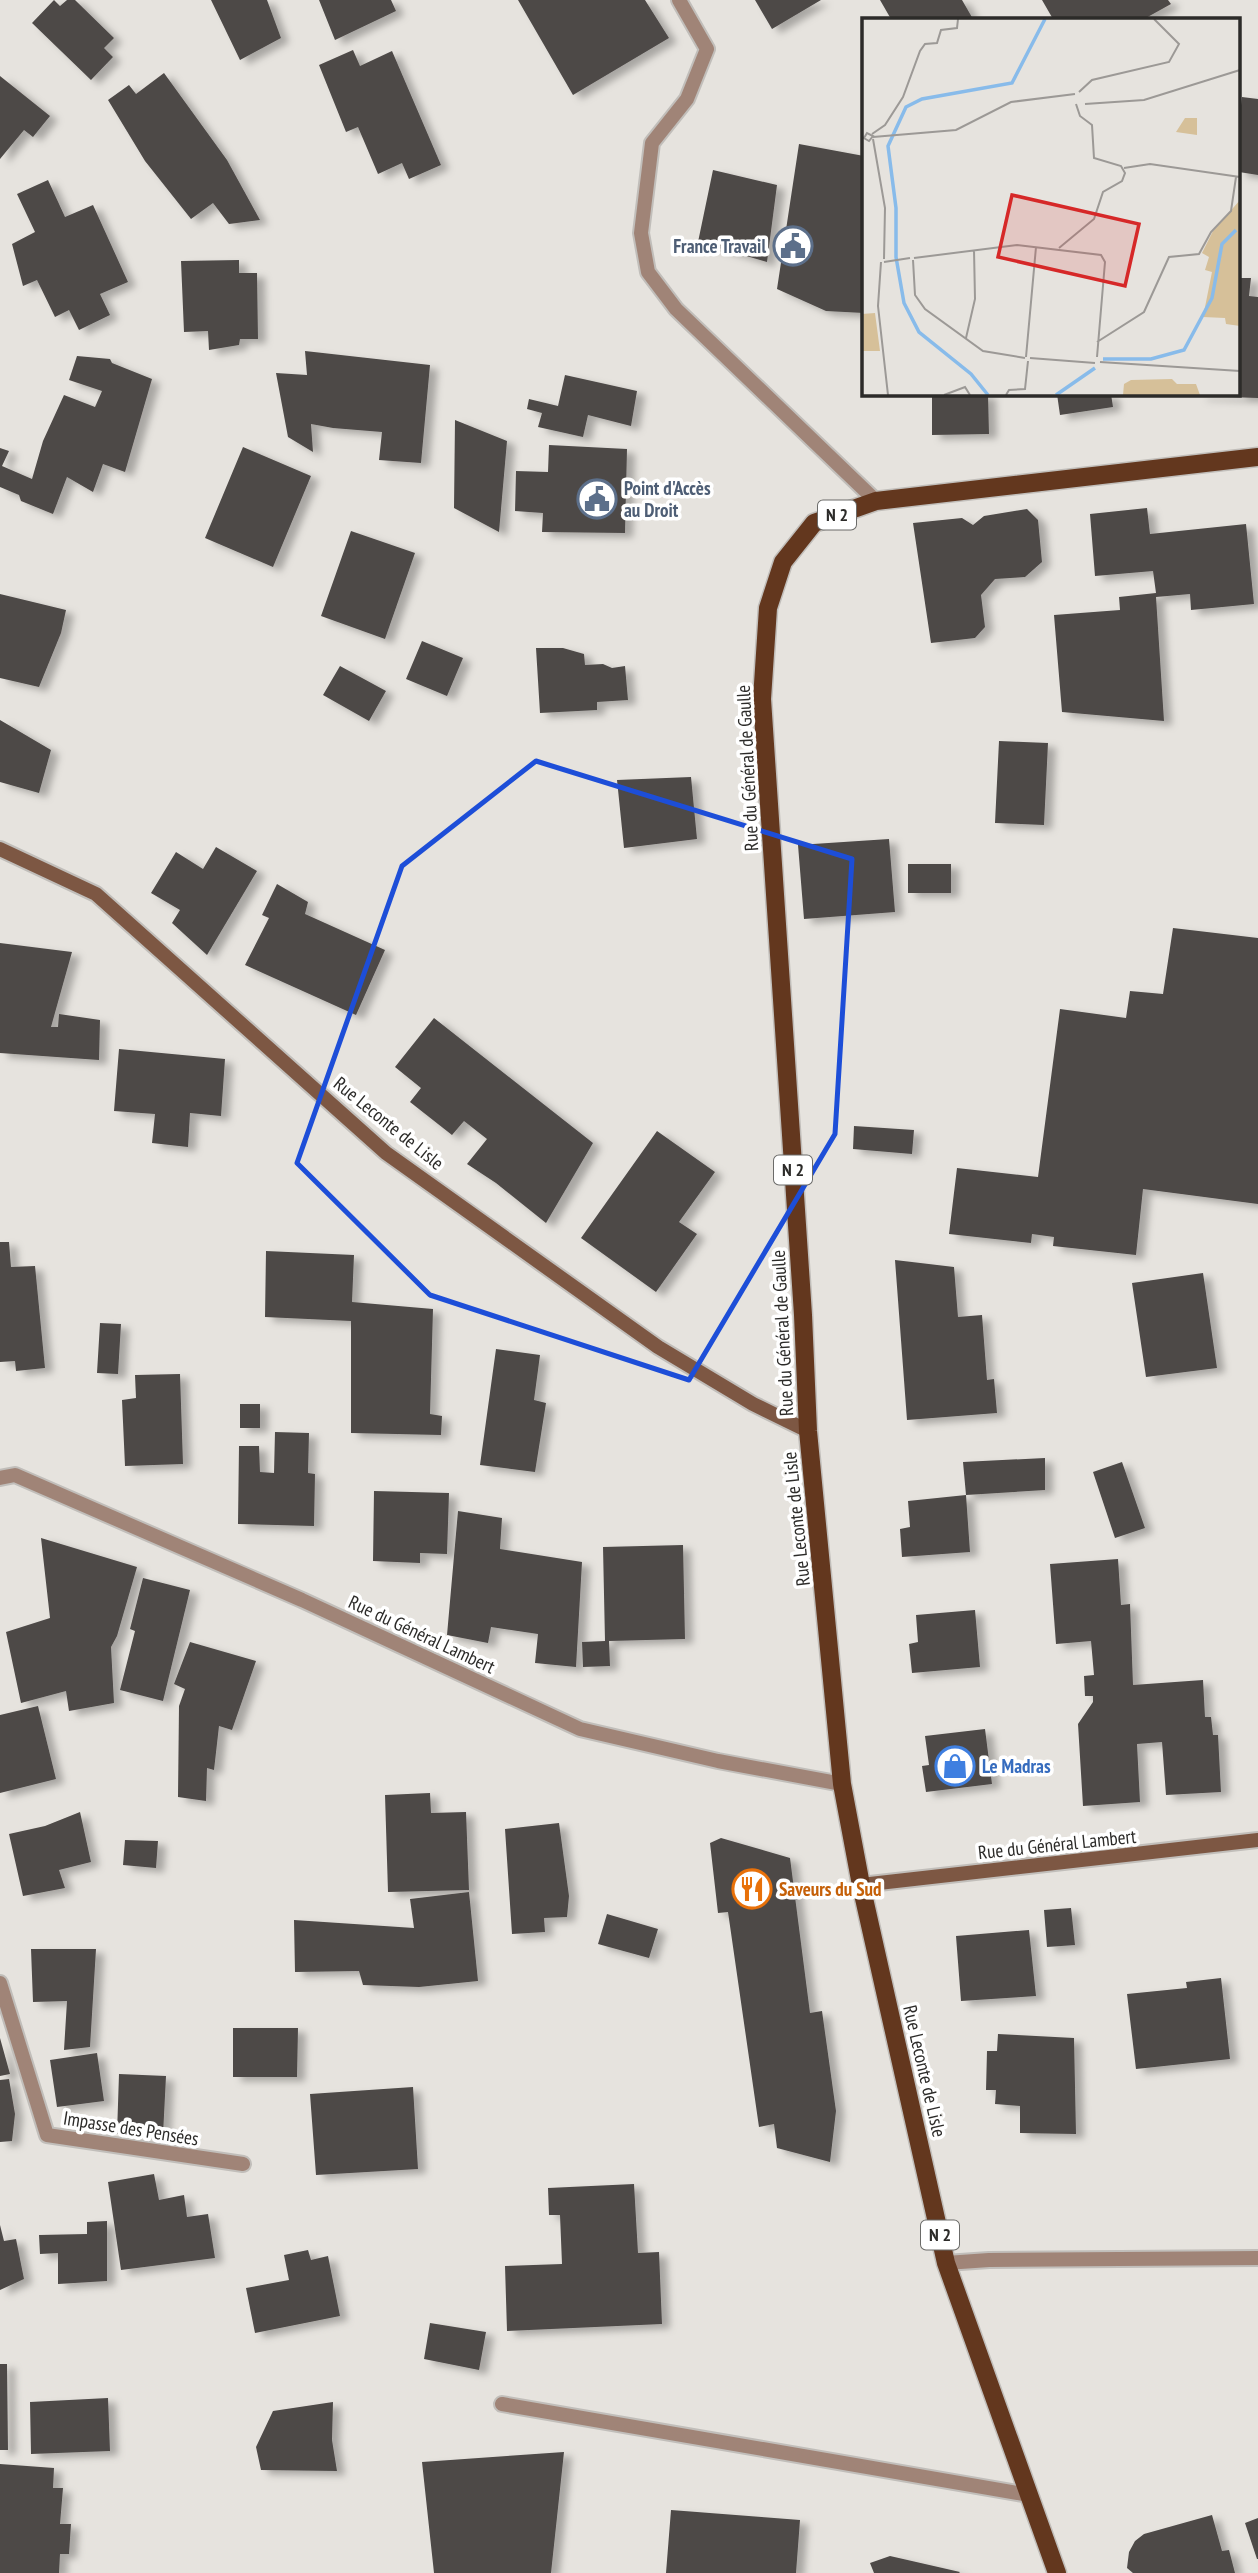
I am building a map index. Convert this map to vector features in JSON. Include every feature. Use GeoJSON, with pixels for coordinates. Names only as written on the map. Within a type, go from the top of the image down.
{"type":"FeatureCollection","features":[{"type":"Feature","properties":{"kind":"main road","name":"Rue du Général de Gaulle"},"geometry":{"type":"LineString","coordinates":[[808,1430],[804,1328],[762,699],[768,608],[783,562],[814,523],[876,502],[1258,457]]}},
{"type":"Feature","properties":{"kind":"main road","name":"Rue Leconte de Lisle"},"geometry":{"type":"LineString","coordinates":[[0,849],[96,894],[386,1153],[659,1348],[753,1404],[808,1430],[842,1784],[861,1885],[946,2263],[1057,2573]]}},
{"type":"Feature","properties":{"kind":"main road","name":"Rue du Général Lambert"},"geometry":{"type":"LineString","coordinates":[[861,1885],[1258,1840]]}},
{"type":"Feature","properties":{"kind":"street"},"geometry":{"type":"LineString","coordinates":[[680,0],[707,50],[687,99],[652,143],[641,233],[648,272],[676,309],[876,502]]}},
{"type":"Feature","properties":{"kind":"street","name":"Rue du Général Lambert"},"geometry":{"type":"LineString","coordinates":[[0,1478],[15,1475],[302,1600],[580,1729],[718,1761],[842,1784]]}},
{"type":"Feature","properties":{"kind":"street","name":"Impasse des Pensées"},"geometry":{"type":"LineString","coordinates":[[0,1983],[47,2135],[243,2164]]}},
{"type":"Feature","properties":{"kind":"street"},"geometry":{"type":"LineString","coordinates":[[946,2263],[989,2260],[1258,2258]]}},
{"type":"Feature","properties":{"kind":"street"},"geometry":{"type":"LineString","coordinates":[[502,2404],[1029,2495]]}},
{"type":"Feature","properties":{"kind":"highlighted area"},"geometry":{"type":"Polygon","coordinates":[[[536,761],[852,859],[835,1134],[689,1380],[430,1295],[297,1163],[402,866],[536,761]]]}},
{"type":"Feature","properties":{"kind":"building"},"geometry":{"type":"Polygon","coordinates":[[[54,0],[60,6],[67,0],[75,0],[114,38],[104,48],[113,57],[91,80],[32,23],[54,0]]]}},
{"type":"Feature","properties":{"kind":"building"},"geometry":{"type":"Polygon","coordinates":[[[211,0],[267,0],[281,38],[240,60],[211,0]]]}},
{"type":"Feature","properties":{"kind":"building"},"geometry":{"type":"Polygon","coordinates":[[[319,0],[391,0],[396,11],[335,40],[319,0]]]}},
{"type":"Feature","properties":{"kind":"building"},"geometry":{"type":"Polygon","coordinates":[[[518,0],[645,0],[669,38],[573,95],[518,0]]]}},
{"type":"Feature","properties":{"kind":"building"},"geometry":{"type":"Polygon","coordinates":[[[755,0],[821,0],[772,29],[755,0]]]}},
{"type":"Feature","properties":{"kind":"building"},"geometry":{"type":"Polygon","coordinates":[[[880,0],[962,0],[972,18],[890,18],[880,0]]]}},
{"type":"Feature","properties":{"kind":"building"},"geometry":{"type":"Polygon","coordinates":[[[1042,0],[1168,0],[1171,4],[1146,18],[1052,18],[1042,0]]]}},
{"type":"Feature","properties":{"kind":"building"},"geometry":{"type":"Polygon","coordinates":[[[353,50],[360,66],[392,51],[441,165],[409,179],[402,163],[378,174],[358,127],[346,132],[319,65],[353,50]]]}},
{"type":"Feature","properties":{"kind":"building"},"geometry":{"type":"Polygon","coordinates":[[[164,73],[227,160],[260,220],[229,224],[213,203],[191,219],[145,161],[108,100],[129,85],[136,94],[164,73]]]}},
{"type":"Feature","properties":{"kind":"building"},"geometry":{"type":"Polygon","coordinates":[[[0,76],[50,116],[33,137],[24,130],[0,159],[0,76]]]}},
{"type":"Feature","properties":{"kind":"building"},"geometry":{"type":"Polygon","coordinates":[[[1242,97],[1258,99],[1258,175],[1240,172],[1242,97]]]}},
{"type":"Feature","properties":{"kind":"building"},"geometry":{"type":"Polygon","coordinates":[[[799,144],[862,156],[862,313],[826,311],[777,289],[799,144]]]}},
{"type":"Feature","properties":{"kind":"building"},"geometry":{"type":"Polygon","coordinates":[[[713,170],[777,185],[767,262],[698,242],[713,170]]]}},
{"type":"Feature","properties":{"kind":"building"},"geometry":{"type":"Polygon","coordinates":[[[48,180],[65,217],[93,205],[128,282],[100,294],[110,315],[79,330],[69,310],[55,317],[37,280],[23,286],[12,244],[35,232],[17,194],[48,180]]]}},
{"type":"Feature","properties":{"kind":"building"},"geometry":{"type":"Polygon","coordinates":[[[239,260],[239,273],[257,273],[258,339],[240,339],[239,345],[209,350],[208,331],[184,332],[181,261],[239,260]]]}},
{"type":"Feature","properties":{"kind":"building"},"geometry":{"type":"Polygon","coordinates":[[[1240,278],[1251,278],[1249,296],[1258,297],[1258,398],[1198,396],[1240,396],[1240,278]]]}},
{"type":"Feature","properties":{"kind":"building"},"geometry":{"type":"Polygon","coordinates":[[[305,351],[430,365],[421,463],[379,460],[382,432],[311,424],[313,452],[288,437],[276,373],[307,375],[305,351]]]}},
{"type":"Feature","properties":{"kind":"building"},"geometry":{"type":"Polygon","coordinates":[[[77,356],[110,359],[112,363],[152,379],[125,472],[103,464],[93,492],[67,477],[53,514],[21,501],[19,495],[0,487],[0,448],[9,451],[2,466],[32,479],[43,441],[64,395],[95,407],[102,391],[69,380],[77,356]]]}},
{"type":"Feature","properties":{"kind":"building"},"geometry":{"type":"Polygon","coordinates":[[[565,375],[637,391],[631,426],[588,415],[583,437],[538,427],[542,413],[527,409],[529,399],[558,406],[565,375]]]}},
{"type":"Feature","properties":{"kind":"building"},"geometry":{"type":"Polygon","coordinates":[[[932,396],[988,396],[989,434],[932,435],[932,396]]]}},
{"type":"Feature","properties":{"kind":"building"},"geometry":{"type":"Polygon","coordinates":[[[1057,396],[1111,396],[1113,407],[1060,415],[1057,396]]]}},
{"type":"Feature","properties":{"kind":"building"},"geometry":{"type":"Polygon","coordinates":[[[455,420],[507,441],[499,532],[454,508],[455,420]]]}},
{"type":"Feature","properties":{"kind":"building"},"geometry":{"type":"Polygon","coordinates":[[[549,445],[627,449],[625,533],[542,532],[543,513],[515,511],[516,471],[548,472],[549,445]]]}},
{"type":"Feature","properties":{"kind":"building"},"geometry":{"type":"Polygon","coordinates":[[[243,447],[311,476],[273,567],[205,538],[243,447]]]}},
{"type":"Feature","properties":{"kind":"building"},"geometry":{"type":"Polygon","coordinates":[[[1147,508],[1150,534],[1246,524],[1254,604],[1191,610],[1190,594],[1156,597],[1164,721],[1062,712],[1054,615],[1120,610],[1119,597],[1156,593],[1153,571],[1095,576],[1090,514],[1147,508]]]}},
{"type":"Feature","properties":{"kind":"building"},"geometry":{"type":"Polygon","coordinates":[[[1027,509],[1038,520],[1042,562],[1025,577],[995,579],[981,595],[985,627],[975,638],[931,643],[913,523],[962,518],[973,525],[984,516],[1027,509]]]}},
{"type":"Feature","properties":{"kind":"building"},"geometry":{"type":"Polygon","coordinates":[[[351,531],[415,553],[385,639],[321,616],[351,531]]]}},
{"type":"Feature","properties":{"kind":"building"},"geometry":{"type":"Polygon","coordinates":[[[0,594],[66,610],[61,633],[39,687],[0,678],[0,594]]]}},
{"type":"Feature","properties":{"kind":"building"},"geometry":{"type":"Polygon","coordinates":[[[422,641],[463,658],[447,696],[406,679],[422,641]]]}},
{"type":"Feature","properties":{"kind":"building"},"geometry":{"type":"Polygon","coordinates":[[[536,648],[563,648],[584,654],[585,665],[603,664],[612,668],[625,666],[628,700],[597,702],[597,710],[540,713],[536,648]]]}},
{"type":"Feature","properties":{"kind":"building"},"geometry":{"type":"Polygon","coordinates":[[[340,666],[386,691],[369,721],[323,695],[340,666]]]}},
{"type":"Feature","properties":{"kind":"building"},"geometry":{"type":"Polygon","coordinates":[[[0,720],[51,750],[39,793],[0,782],[0,720]]]}},
{"type":"Feature","properties":{"kind":"building"},"geometry":{"type":"Polygon","coordinates":[[[999,741],[1048,743],[1044,825],[995,823],[999,741]]]}},
{"type":"Feature","properties":{"kind":"building"},"geometry":{"type":"Polygon","coordinates":[[[691,777],[697,839],[624,848],[617,780],[691,777]]]}},
{"type":"Feature","properties":{"kind":"building"},"geometry":{"type":"Polygon","coordinates":[[[889,839],[895,912],[804,919],[798,845],[889,839]]]}},
{"type":"Feature","properties":{"kind":"building"},"geometry":{"type":"Polygon","coordinates":[[[216,847],[257,871],[207,955],[172,923],[180,910],[151,893],[176,852],[203,869],[216,847]]]}},
{"type":"Feature","properties":{"kind":"building"},"geometry":{"type":"Polygon","coordinates":[[[908,864],[951,864],[951,893],[908,893],[908,864]]]}},
{"type":"Feature","properties":{"kind":"building"},"geometry":{"type":"Polygon","coordinates":[[[277,884],[308,902],[305,914],[385,950],[356,1015],[245,965],[269,918],[262,915],[277,884]]]}},
{"type":"Feature","properties":{"kind":"building"},"geometry":{"type":"Polygon","coordinates":[[[1173,928],[1258,938],[1258,1204],[1143,1189],[1136,1255],[1053,1246],[1054,1237],[1032,1234],[1031,1243],[949,1234],[957,1168],[1038,1177],[1060,1009],[1126,1018],[1130,991],[1163,994],[1173,928]]]}},
{"type":"Feature","properties":{"kind":"building"},"geometry":{"type":"Polygon","coordinates":[[[0,943],[72,952],[51,1027],[58,1027],[59,1014],[100,1020],[99,1060],[0,1053],[0,943]]]}},
{"type":"Feature","properties":{"kind":"building"},"geometry":{"type":"Polygon","coordinates":[[[434,1018],[593,1143],[546,1223],[496,1183],[467,1164],[487,1139],[464,1121],[452,1135],[410,1102],[421,1088],[395,1067],[434,1018]]]}},
{"type":"Feature","properties":{"kind":"building"},"geometry":{"type":"Polygon","coordinates":[[[119,1049],[225,1059],[221,1116],[190,1113],[188,1147],[152,1143],[155,1114],[114,1111],[119,1049]]]}},
{"type":"Feature","properties":{"kind":"building"},"geometry":{"type":"Polygon","coordinates":[[[854,1126],[914,1130],[912,1154],[853,1149],[854,1126]]]}},
{"type":"Feature","properties":{"kind":"building"},"geometry":{"type":"Polygon","coordinates":[[[657,1131],[715,1172],[679,1222],[697,1234],[656,1292],[581,1238],[657,1131]]]}},
{"type":"Feature","properties":{"kind":"building"},"geometry":{"type":"Polygon","coordinates":[[[0,1242],[9,1242],[11,1267],[35,1266],[45,1368],[16,1371],[15,1361],[0,1362],[0,1242]]]}},
{"type":"Feature","properties":{"kind":"building"},"geometry":{"type":"Polygon","coordinates":[[[266,1251],[354,1255],[352,1302],[433,1309],[430,1414],[442,1416],[441,1435],[351,1433],[351,1321],[265,1317],[266,1251]]]}},
{"type":"Feature","properties":{"kind":"building"},"geometry":{"type":"Polygon","coordinates":[[[895,1260],[954,1267],[958,1317],[982,1315],[987,1380],[994,1379],[997,1413],[907,1420],[895,1260]]]}},
{"type":"Feature","properties":{"kind":"building"},"geometry":{"type":"Polygon","coordinates":[[[1203,1273],[1217,1368],[1146,1377],[1132,1283],[1203,1273]]]}},
{"type":"Feature","properties":{"kind":"building"},"geometry":{"type":"Polygon","coordinates":[[[100,1323],[121,1324],[118,1374],[97,1373],[100,1323]]]}},
{"type":"Feature","properties":{"kind":"building"},"geometry":{"type":"Polygon","coordinates":[[[496,1349],[540,1355],[534,1400],[546,1403],[535,1472],[480,1465],[496,1349]]]}},
{"type":"Feature","properties":{"kind":"building"},"geometry":{"type":"Polygon","coordinates":[[[180,1374],[183,1464],[125,1466],[122,1400],[136,1398],[135,1375],[180,1374]]]}},
{"type":"Feature","properties":{"kind":"building"},"geometry":{"type":"Polygon","coordinates":[[[240,1404],[260,1404],[260,1428],[240,1428],[240,1404]]]}},
{"type":"Feature","properties":{"kind":"building"},"geometry":{"type":"Polygon","coordinates":[[[275,1432],[309,1433],[308,1473],[315,1474],[314,1526],[238,1524],[239,1446],[259,1446],[260,1472],[274,1473],[275,1432]]]}},
{"type":"Feature","properties":{"kind":"building"},"geometry":{"type":"Polygon","coordinates":[[[1045,1458],[1045,1490],[966,1495],[963,1462],[1045,1458]]]}},
{"type":"Feature","properties":{"kind":"building"},"geometry":{"type":"Polygon","coordinates":[[[1122,1462],[1145,1528],[1115,1538],[1093,1472],[1122,1462]]]}},
{"type":"Feature","properties":{"kind":"building"},"geometry":{"type":"Polygon","coordinates":[[[374,1491],[449,1493],[447,1554],[420,1553],[420,1563],[373,1561],[374,1491]]]}},
{"type":"Feature","properties":{"kind":"building"},"geometry":{"type":"Polygon","coordinates":[[[966,1495],[970,1552],[902,1557],[900,1529],[910,1527],[908,1501],[966,1495]]]}},
{"type":"Feature","properties":{"kind":"building"},"geometry":{"type":"Polygon","coordinates":[[[458,1511],[502,1518],[500,1549],[582,1562],[576,1667],[535,1663],[538,1634],[491,1627],[488,1643],[447,1635],[458,1511]]]}},
{"type":"Feature","properties":{"kind":"building"},"geometry":{"type":"Polygon","coordinates":[[[41,1538],[137,1567],[117,1636],[111,1647],[114,1703],[69,1711],[66,1691],[21,1703],[6,1632],[50,1618],[41,1538]]]}},
{"type":"Feature","properties":{"kind":"building"},"geometry":{"type":"Polygon","coordinates":[[[683,1545],[685,1639],[609,1641],[610,1666],[583,1667],[582,1642],[605,1641],[603,1547],[683,1545]]]}},
{"type":"Feature","properties":{"kind":"building"},"geometry":{"type":"Polygon","coordinates":[[[1118,1559],[1121,1605],[1130,1604],[1133,1685],[1203,1680],[1205,1717],[1211,1717],[1213,1735],[1218,1735],[1221,1792],[1166,1795],[1162,1742],[1137,1744],[1140,1802],[1083,1806],[1078,1724],[1093,1702],[1093,1696],[1085,1696],[1084,1676],[1094,1675],[1091,1641],[1056,1644],[1050,1564],[1118,1559]]]}},
{"type":"Feature","properties":{"kind":"building"},"geometry":{"type":"Polygon","coordinates":[[[143,1578],[190,1590],[163,1701],[120,1690],[135,1631],[130,1629],[143,1578]]]}},
{"type":"Feature","properties":{"kind":"building"},"geometry":{"type":"Polygon","coordinates":[[[975,1610],[980,1667],[912,1673],[909,1644],[918,1642],[916,1615],[975,1610]]]}},
{"type":"Feature","properties":{"kind":"building"},"geometry":{"type":"Polygon","coordinates":[[[190,1642],[256,1661],[232,1730],[219,1726],[214,1770],[207,1768],[206,1801],[178,1797],[179,1706],[185,1689],[174,1684],[190,1642]]]}},
{"type":"Feature","properties":{"kind":"building"},"geometry":{"type":"Polygon","coordinates":[[[38,1706],[56,1779],[0,1793],[0,1715],[38,1706]]]}},
{"type":"Feature","properties":{"kind":"building"},"geometry":{"type":"Polygon","coordinates":[[[985,1729],[992,1784],[926,1792],[922,1766],[929,1765],[925,1736],[985,1729]]]}},
{"type":"Feature","properties":{"kind":"building"},"geometry":{"type":"Polygon","coordinates":[[[430,1793],[431,1813],[466,1812],[469,1890],[388,1892],[385,1795],[430,1793]]]}},
{"type":"Feature","properties":{"kind":"building"},"geometry":{"type":"Polygon","coordinates":[[[80,1812],[91,1862],[59,1870],[65,1888],[23,1896],[9,1834],[45,1826],[80,1812]]]}},
{"type":"Feature","properties":{"kind":"building"},"geometry":{"type":"Polygon","coordinates":[[[559,1823],[569,1896],[567,1917],[544,1918],[545,1932],[512,1934],[505,1829],[559,1823]]]}},
{"type":"Feature","properties":{"kind":"building"},"geometry":{"type":"Polygon","coordinates":[[[721,1838],[790,1858],[810,2013],[822,2011],[836,2111],[830,2162],[777,2148],[774,2124],[759,2127],[728,1912],[718,1913],[710,1843],[721,1838]]]}},
{"type":"Feature","properties":{"kind":"building"},"geometry":{"type":"Polygon","coordinates":[[[125,1840],[158,1841],[156,1868],[123,1865],[125,1840]]]}},
{"type":"Feature","properties":{"kind":"building"},"geometry":{"type":"Polygon","coordinates":[[[469,1892],[478,1981],[419,1987],[363,1985],[359,1971],[295,1972],[294,1920],[414,1928],[410,1899],[469,1892]]]}},
{"type":"Feature","properties":{"kind":"building"},"geometry":{"type":"Polygon","coordinates":[[[1071,1908],[1075,1945],[1047,1947],[1044,1910],[1071,1908]]]}},
{"type":"Feature","properties":{"kind":"building"},"geometry":{"type":"Polygon","coordinates":[[[607,1914],[658,1929],[649,1958],[598,1944],[607,1914]]]}},
{"type":"Feature","properties":{"kind":"building"},"geometry":{"type":"Polygon","coordinates":[[[1029,1930],[1036,1996],[961,2001],[956,1936],[1029,1930]]]}},
{"type":"Feature","properties":{"kind":"building"},"geometry":{"type":"Polygon","coordinates":[[[31,1949],[96,1949],[90,2047],[64,2050],[67,2001],[33,2002],[31,1949]]]}},
{"type":"Feature","properties":{"kind":"building"},"geometry":{"type":"Polygon","coordinates":[[[1221,1978],[1230,2059],[1136,2069],[1127,1994],[1187,1988],[1186,1982],[1221,1978]]]}},
{"type":"Feature","properties":{"kind":"building"},"geometry":{"type":"Polygon","coordinates":[[[233,2028],[298,2028],[297,2077],[233,2077],[233,2028]]]}},
{"type":"Feature","properties":{"kind":"building"},"geometry":{"type":"Polygon","coordinates":[[[998,2034],[1074,2038],[1076,2134],[1020,2133],[1020,2106],[995,2104],[996,2090],[986,2090],[987,2051],[997,2051],[998,2034]]]}},
{"type":"Feature","properties":{"kind":"building"},"geometry":{"type":"Polygon","coordinates":[[[0,2038],[10,2074],[0,2076],[0,2038]]]}},
{"type":"Feature","properties":{"kind":"building"},"geometry":{"type":"Polygon","coordinates":[[[97,2053],[104,2101],[57,2107],[50,2060],[97,2053]]]}},
{"type":"Feature","properties":{"kind":"building"},"geometry":{"type":"Polygon","coordinates":[[[119,2074],[166,2076],[163,2135],[117,2134],[119,2074]]]}},
{"type":"Feature","properties":{"kind":"building"},"geometry":{"type":"Polygon","coordinates":[[[9,2079],[15,2114],[12,2141],[0,2142],[0,2080],[9,2079]]]}},
{"type":"Feature","properties":{"kind":"building"},"geometry":{"type":"Polygon","coordinates":[[[413,2087],[418,2169],[316,2175],[310,2094],[413,2087]]]}},
{"type":"Feature","properties":{"kind":"building"},"geometry":{"type":"Polygon","coordinates":[[[154,2174],[159,2200],[184,2195],[187,2217],[208,2214],[215,2258],[121,2270],[108,2182],[154,2174]]]}},
{"type":"Feature","properties":{"kind":"building"},"geometry":{"type":"Polygon","coordinates":[[[634,2184],[638,2253],[659,2252],[662,2324],[507,2331],[505,2266],[562,2264],[560,2215],[549,2215],[548,2188],[634,2184]]]}},
{"type":"Feature","properties":{"kind":"building"},"geometry":{"type":"Polygon","coordinates":[[[107,2221],[107,2281],[58,2284],[58,2253],[40,2254],[39,2235],[87,2234],[87,2222],[107,2221]]]}},
{"type":"Feature","properties":{"kind":"building"},"geometry":{"type":"Polygon","coordinates":[[[0,2225],[4,2241],[16,2239],[24,2279],[0,2290],[0,2225]]]}},
{"type":"Feature","properties":{"kind":"building"},"geometry":{"type":"Polygon","coordinates":[[[308,2250],[311,2260],[328,2256],[340,2316],[255,2333],[246,2288],[289,2280],[284,2255],[308,2250]]]}},
{"type":"Feature","properties":{"kind":"building"},"geometry":{"type":"Polygon","coordinates":[[[430,2323],[486,2332],[479,2370],[424,2359],[430,2323]]]}},
{"type":"Feature","properties":{"kind":"building"},"geometry":{"type":"Polygon","coordinates":[[[0,2364],[7,2364],[8,2450],[0,2450],[0,2364]]]}},
{"type":"Feature","properties":{"kind":"building"},"geometry":{"type":"Polygon","coordinates":[[[108,2398],[110,2451],[31,2454],[30,2402],[108,2398]]]}},
{"type":"Feature","properties":{"kind":"building"},"geometry":{"type":"Polygon","coordinates":[[[333,2402],[332,2440],[337,2471],[261,2470],[256,2447],[273,2411],[333,2402]]]}},
{"type":"Feature","properties":{"kind":"building"},"geometry":{"type":"Polygon","coordinates":[[[564,2452],[551,2573],[434,2573],[422,2462],[564,2452]]]}},
{"type":"Feature","properties":{"kind":"building"},"geometry":{"type":"Polygon","coordinates":[[[0,2464],[54,2468],[53,2488],[63,2488],[60,2524],[71,2524],[69,2554],[60,2554],[59,2573],[0,2573],[0,2464]]]}},
{"type":"Feature","properties":{"kind":"building"},"geometry":{"type":"Polygon","coordinates":[[[671,2510],[800,2520],[796,2573],[666,2573],[671,2510]]]}},
{"type":"Feature","properties":{"kind":"building"},"geometry":{"type":"Polygon","coordinates":[[[1212,2515],[1222,2551],[1229,2550],[1235,2573],[1133,2573],[1127,2568],[1129,2552],[1135,2541],[1144,2534],[1212,2515]]]}},
{"type":"Feature","properties":{"kind":"building"},"geometry":{"type":"Polygon","coordinates":[[[1258,2518],[1258,2559],[1257,2559],[1245,2523],[1258,2518]]]}},
{"type":"Feature","properties":{"kind":"building"},"geometry":{"type":"Polygon","coordinates":[[[890,2556],[960,2572],[874,2573],[870,2563],[890,2556]]]}},
{"type":"Feature","properties":{"kind":"place","name":"France Travail"},"geometry":{"type":"Point","coordinates":[793,246]}},
{"type":"Feature","properties":{"kind":"place","name":"Point d'Accès au Droit"},"geometry":{"type":"Point","coordinates":[597,499]}},
{"type":"Feature","properties":{"kind":"place","name":"Le Madras"},"geometry":{"type":"Point","coordinates":[955,1766]}},
{"type":"Feature","properties":{"kind":"place","name":"Saveurs du Sud"},"geometry":{"type":"Point","coordinates":[752,1889]}}]}
